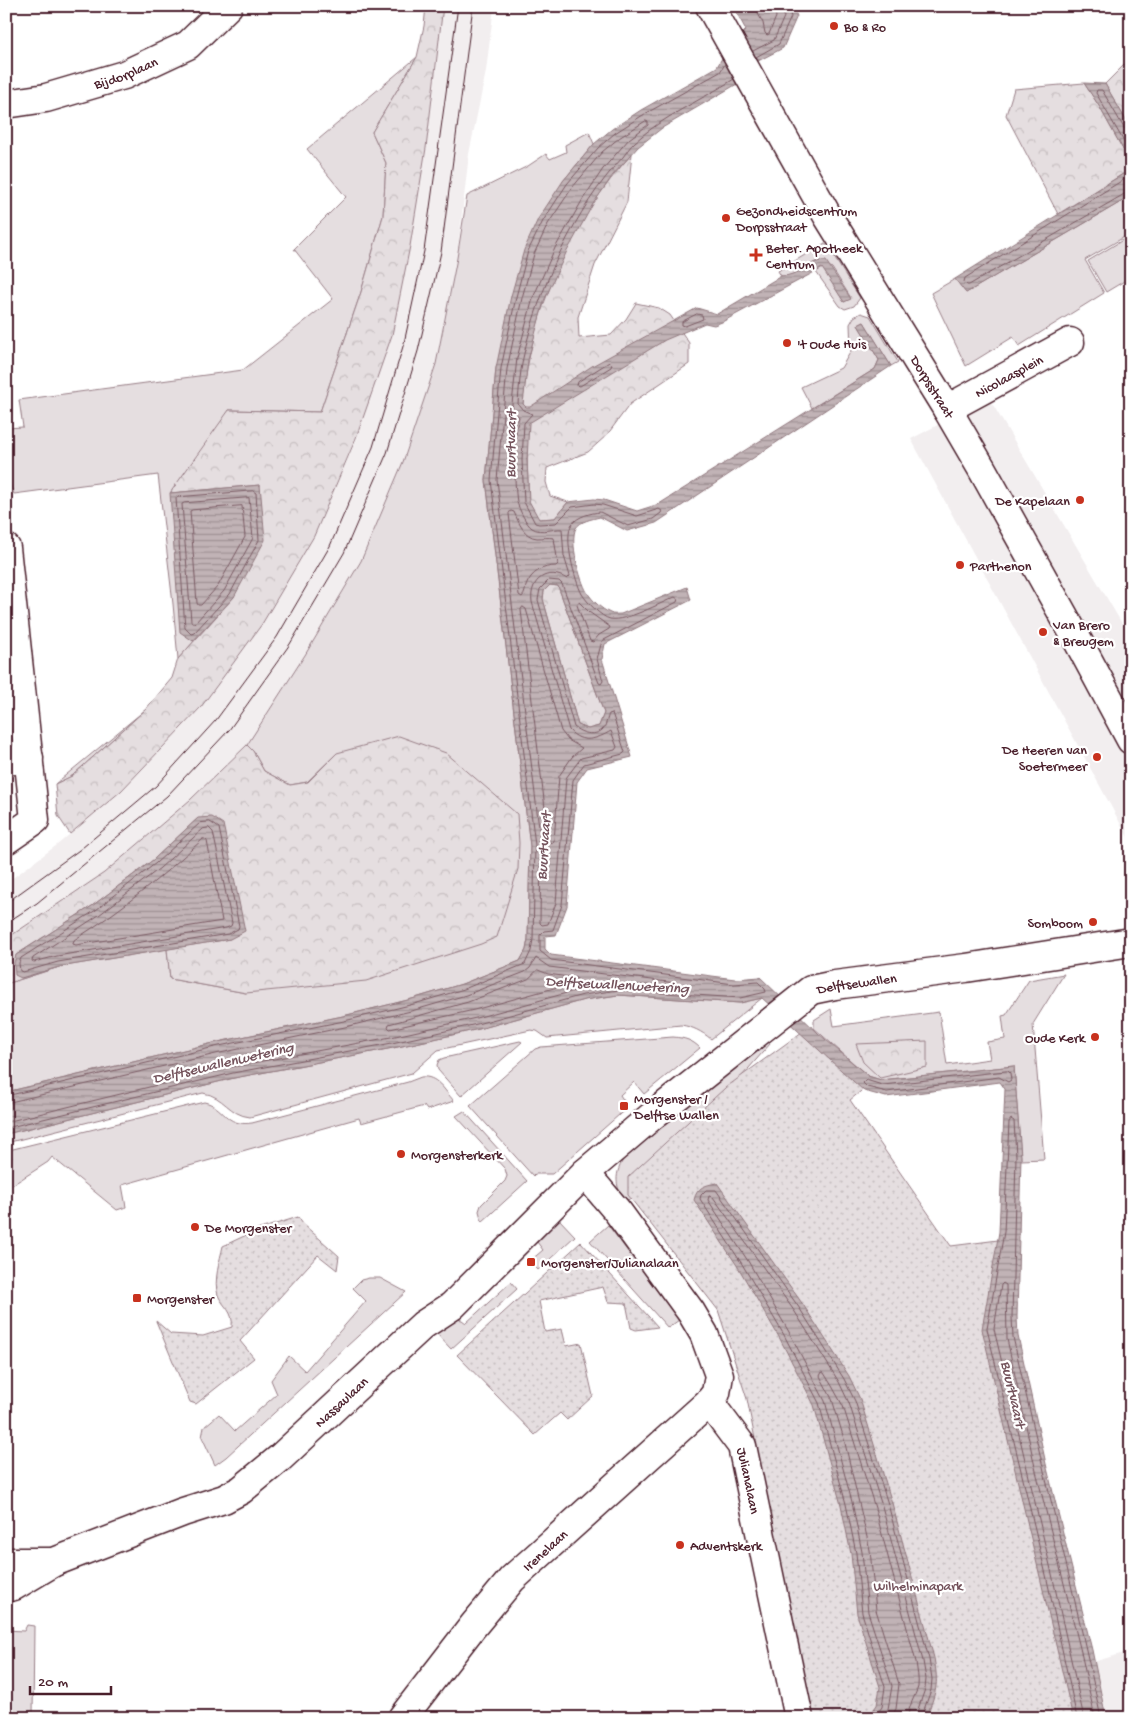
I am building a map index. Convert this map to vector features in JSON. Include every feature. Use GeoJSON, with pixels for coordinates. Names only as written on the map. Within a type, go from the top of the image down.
{"type":"FeatureCollection","features":[{"type":"Feature","properties":{"kind":"street","name":"Bijdorplaan"},"geometry":{"type":"LineString","coordinates":[[6,104],[46,98],[124,75],[188,45],[228,6]]}},
{"type":"Feature","properties":{"kind":"street","name":"Dorpsstraat"},"geometry":{"type":"LineString","coordinates":[[710,6],[827,214],[947,409],[1079,643],[1131,740]]}},
{"type":"Feature","properties":{"kind":"street","name":"Nicolaasplein"},"geometry":{"type":"LineString","coordinates":[[947,409],[1070,342]]}},
{"type":"Feature","properties":{"kind":"street"},"geometry":{"type":"LineString","coordinates":[[6,548],[18,760],[35,820],[6,840]]}},
{"type":"Feature","properties":{"kind":"street","name":"Delftsewallen"},"geometry":{"type":"LineString","coordinates":[[585,1173],[652,1116],[811,990],[1131,942]]}},
{"type":"Feature","properties":{"kind":"street"},"geometry":{"type":"LineString","coordinates":[[585,1173],[618,1212],[691,1312],[704,1334],[719,1375],[716,1393],[709,1402]]}},
{"type":"Feature","properties":{"kind":"street","name":"Nassaulaan"},"geometry":{"type":"LineString","coordinates":[[6,1588],[14,1586],[54,1562],[183,1512],[224,1499],[241,1490],[280,1458],[423,1325],[452,1306],[585,1173]]}},
{"type":"Feature","properties":{"kind":"street","name":"Irenelaan"},"geometry":{"type":"LineString","coordinates":[[402,1718],[512,1579],[709,1402]]}},
{"type":"Feature","properties":{"kind":"street","name":"Julianalaan"},"geometry":{"type":"LineString","coordinates":[[709,1402],[742,1446],[799,1718]]}},
{"type":"Feature","properties":{"kind":"street","name":"Nassaulaan"},"geometry":{"type":"LineString","coordinates":[[6,1562],[54,1562]]}},
{"type":"Feature","properties":{"kind":"shaded area"},"geometry":{"type":"Polygon","coordinates":[[[443,6],[494,6],[486,71],[469,154],[457,258],[436,364],[403,462],[361,561],[305,655],[247,745],[190,800],[104,873],[6,939],[6,883],[57,845],[121,791],[201,707],[262,624],[314,536],[357,438],[426,148],[443,6]]]}},
{"type":"Feature","properties":{"kind":"shaded area"},"geometry":{"type":"Polygon","coordinates":[[[989,398],[1131,639],[1131,843],[911,439],[989,398]]]}},
{"type":"Feature","properties":{"kind":"shaded area"},"geometry":{"type":"Polygon","coordinates":[[[1131,1651],[1131,1718],[1106,1718],[1093,1662],[1131,1651]]]}},
{"type":"Feature","properties":{"kind":"green space"},"geometry":{"type":"Polygon","coordinates":[[[426,6],[443,6],[426,148],[410,246],[392,335],[356,438],[314,536],[262,624],[201,707],[121,791],[70,834],[58,816],[55,784],[72,776],[145,710],[172,678],[178,659],[234,597],[260,485],[170,493],[229,410],[320,412],[361,292],[383,216],[386,163],[372,132],[417,57],[424,26],[426,6]]]}},
{"type":"Feature","properties":{"kind":"green space"},"geometry":{"type":"Polygon","coordinates":[[[417,57],[372,132],[386,163],[383,216],[361,292],[320,412],[229,410],[234,597],[178,659],[158,475],[14,494],[6,474],[6,428],[23,427],[19,400],[243,370],[333,299],[294,249],[346,197],[307,149],[417,57]]]}},
{"type":"Feature","properties":{"kind":"green space"},"geometry":{"type":"Polygon","coordinates":[[[1131,58],[1131,129],[1105,84],[1131,58]]]}},
{"type":"Feature","properties":{"kind":"green space"},"geometry":{"type":"Polygon","coordinates":[[[1084,83],[1131,164],[1131,169],[1058,214],[1006,115],[1014,89],[1084,83]]]}},
{"type":"Feature","properties":{"kind":"green space"},"geometry":{"type":"Polygon","coordinates":[[[589,132],[594,144],[563,181],[496,368],[486,480],[530,846],[528,939],[526,950],[520,961],[462,984],[412,999],[6,1092],[6,984],[59,967],[167,949],[170,979],[246,993],[337,753],[307,782],[290,785],[264,771],[253,751],[247,745],[305,655],[361,561],[403,462],[436,364],[467,196],[528,166],[546,154],[550,159],[566,152],[565,145],[589,132]]]}},
{"type":"Feature","properties":{"kind":"green space"},"geometry":{"type":"Polygon","coordinates":[[[632,154],[627,202],[595,265],[578,317],[579,338],[611,335],[626,319],[636,303],[659,308],[670,315],[689,343],[689,364],[630,404],[607,435],[588,452],[547,468],[546,482],[550,496],[568,502],[555,518],[538,519],[528,498],[528,423],[523,404],[527,368],[535,334],[545,301],[573,238],[610,180],[632,154]]]}},
{"type":"Feature","properties":{"kind":"green space"},"geometry":{"type":"Polygon","coordinates":[[[1131,196],[1131,233],[1085,260],[1104,293],[1019,346],[1013,337],[966,366],[931,293],[955,279],[966,293],[1131,196]]]}},
{"type":"Feature","properties":{"kind":"green space"},"geometry":{"type":"Polygon","coordinates":[[[1131,235],[1131,277],[1106,292],[1088,261],[1131,235]]]}},
{"type":"Feature","properties":{"kind":"green space"},"geometry":{"type":"Polygon","coordinates":[[[825,243],[860,298],[854,306],[845,309],[840,306],[816,272],[823,268],[844,302],[851,298],[832,268],[819,260],[789,276],[781,276],[778,271],[825,243]]]}},
{"type":"Feature","properties":{"kind":"green space"},"geometry":{"type":"Polygon","coordinates":[[[861,313],[870,316],[898,362],[891,366],[864,322],[858,325],[879,360],[875,369],[812,408],[801,387],[841,368],[851,351],[850,324],[854,317],[861,313]]]}},
{"type":"Feature","properties":{"kind":"green space"},"geometry":{"type":"Polygon","coordinates":[[[550,585],[558,586],[604,713],[599,726],[588,729],[578,725],[543,599],[544,591],[550,585]]]}},
{"type":"Feature","properties":{"kind":"green space"},"geometry":{"type":"Polygon","coordinates":[[[145,710],[72,776],[55,784],[145,710]]]}},
{"type":"Feature","properties":{"kind":"green space"},"geometry":{"type":"Polygon","coordinates":[[[399,736],[446,753],[517,814],[518,869],[497,937],[481,944],[366,981],[246,993],[170,979],[167,949],[230,939],[198,818],[153,860],[92,906],[16,955],[21,978],[59,967],[6,984],[6,939],[104,873],[190,800],[247,745],[253,751],[264,771],[290,785],[308,782],[337,753],[399,736]]]}},
{"type":"Feature","properties":{"kind":"green space"},"geometry":{"type":"Polygon","coordinates":[[[1064,974],[1033,1024],[1044,1159],[1021,1160],[1014,1066],[881,1080],[868,1076],[814,1028],[814,1020],[831,1009],[834,1026],[939,1012],[947,1065],[990,1059],[987,1042],[1005,1039],[1002,1016],[1006,1015],[1029,980],[1064,974]]]}},
{"type":"Feature","properties":{"kind":"green space"},"geometry":{"type":"Polygon","coordinates":[[[618,995],[740,1003],[762,998],[711,1039],[697,1030],[681,1025],[547,1038],[537,1031],[531,1030],[438,1050],[412,1073],[250,1117],[237,1113],[216,1098],[203,1093],[6,1143],[6,1134],[234,1078],[393,1048],[479,1029],[584,1000],[618,995]]]}},
{"type":"Feature","properties":{"kind":"green space","name":"Wilhelminapark"},"geometry":{"type":"Polygon","coordinates":[[[802,1032],[866,1087],[850,1100],[951,1246],[1006,1239],[1001,1307],[1087,1718],[811,1718],[747,1399],[718,1310],[628,1195],[628,1177],[725,1088],[802,1032]]]}},
{"type":"Feature","properties":{"kind":"green space"},"geometry":{"type":"Polygon","coordinates":[[[673,1037],[688,1040],[700,1048],[644,1094],[634,1082],[620,1095],[628,1107],[552,1174],[535,1174],[533,1176],[470,1106],[535,1049],[673,1037]]]}},
{"type":"Feature","properties":{"kind":"green space"},"geometry":{"type":"Polygon","coordinates":[[[766,1039],[770,1044],[642,1190],[625,1202],[618,1187],[617,1174],[630,1149],[766,1039]]]}},
{"type":"Feature","properties":{"kind":"green space"},"geometry":{"type":"Polygon","coordinates":[[[927,1041],[927,1067],[880,1078],[863,1062],[856,1044],[927,1041]]]}},
{"type":"Feature","properties":{"kind":"green space"},"geometry":{"type":"Polygon","coordinates":[[[522,1042],[461,1096],[438,1070],[439,1060],[444,1058],[522,1042]]]}},
{"type":"Feature","properties":{"kind":"green space"},"geometry":{"type":"Polygon","coordinates":[[[421,1077],[432,1078],[454,1101],[427,1110],[424,1106],[361,1123],[359,1118],[122,1185],[126,1207],[117,1210],[52,1157],[48,1162],[6,1189],[6,1161],[12,1158],[9,1150],[204,1102],[211,1104],[236,1122],[252,1123],[421,1077]]]}},
{"type":"Feature","properties":{"kind":"green space"},"geometry":{"type":"Polygon","coordinates":[[[464,1111],[527,1181],[482,1222],[479,1211],[481,1205],[505,1181],[507,1176],[505,1169],[456,1116],[464,1111]]]}},
{"type":"Feature","properties":{"kind":"green space"},"geometry":{"type":"Polygon","coordinates":[[[298,1217],[303,1224],[339,1256],[337,1270],[318,1255],[240,1341],[254,1358],[196,1404],[190,1402],[156,1321],[171,1334],[203,1336],[232,1327],[230,1313],[218,1295],[216,1283],[223,1246],[257,1230],[298,1217]]]}},
{"type":"Feature","properties":{"kind":"green space"},"geometry":{"type":"Polygon","coordinates":[[[559,1219],[575,1236],[538,1270],[530,1261],[543,1250],[537,1242],[559,1219]]]}},
{"type":"Feature","properties":{"kind":"green space"},"geometry":{"type":"Polygon","coordinates":[[[608,1225],[679,1320],[668,1328],[590,1241],[608,1225]]]}},
{"type":"Feature","properties":{"kind":"green space"},"geometry":{"type":"Polygon","coordinates":[[[581,1242],[658,1327],[636,1330],[631,1328],[626,1303],[608,1302],[603,1287],[539,1301],[545,1332],[562,1329],[566,1346],[581,1343],[593,1396],[567,1420],[560,1413],[535,1435],[457,1355],[581,1242]]]}},
{"type":"Feature","properties":{"kind":"green space"},"geometry":{"type":"Polygon","coordinates":[[[380,1278],[406,1292],[215,1465],[202,1437],[204,1427],[219,1414],[235,1431],[277,1394],[271,1380],[289,1356],[305,1371],[366,1301],[353,1288],[361,1280],[380,1278]]]}},
{"type":"Feature","properties":{"kind":"green space"},"geometry":{"type":"Polygon","coordinates":[[[511,1282],[517,1289],[451,1349],[436,1333],[452,1318],[466,1323],[511,1282]]]}},
{"type":"Feature","properties":{"kind":"green space"},"geometry":{"type":"Polygon","coordinates":[[[27,1625],[34,1626],[33,1718],[6,1718],[6,1630],[24,1631],[27,1625]]]}},
{"type":"Feature","properties":{"kind":"water"},"geometry":{"type":"Polygon","coordinates":[[[733,6],[792,6],[797,16],[783,48],[758,61],[737,84],[662,128],[638,147],[613,175],[593,204],[566,253],[544,301],[528,360],[523,404],[526,407],[530,407],[592,366],[697,308],[717,314],[781,276],[793,274],[820,261],[826,261],[851,299],[844,302],[822,268],[722,322],[714,325],[705,323],[665,340],[529,423],[527,460],[529,501],[539,519],[555,518],[568,502],[594,499],[604,500],[637,511],[659,504],[875,369],[879,360],[858,325],[864,322],[891,366],[656,523],[627,531],[600,517],[583,522],[576,528],[574,542],[581,579],[589,595],[607,611],[612,614],[621,614],[687,587],[691,600],[605,644],[602,659],[632,757],[587,768],[577,782],[567,906],[556,935],[545,936],[545,949],[551,955],[735,979],[760,977],[818,1033],[868,1076],[881,1080],[1014,1066],[1021,1156],[1018,1336],[1046,1464],[1092,1650],[1106,1718],[1073,1718],[982,1329],[999,1232],[1005,1089],[1000,1082],[886,1097],[864,1091],[762,998],[740,1003],[618,995],[584,1000],[479,1029],[393,1048],[234,1078],[6,1134],[6,1092],[412,999],[462,984],[520,961],[526,950],[528,939],[530,846],[486,480],[496,368],[511,296],[524,250],[538,219],[563,181],[594,144],[612,129],[641,110],[717,67],[726,51],[746,30],[733,6]],[[550,585],[544,591],[543,599],[578,725],[588,729],[599,726],[604,713],[558,586],[550,585]]]}},
{"type":"Feature","properties":{"kind":"water"},"geometry":{"type":"Polygon","coordinates":[[[1084,83],[1105,84],[1131,129],[1131,164],[1099,106],[1084,83]]]}},
{"type":"Feature","properties":{"kind":"water"},"geometry":{"type":"Polygon","coordinates":[[[1131,169],[1131,196],[966,293],[955,279],[1131,169]]]}},
{"type":"Feature","properties":{"kind":"water"},"geometry":{"type":"Polygon","coordinates":[[[260,485],[265,540],[234,597],[193,641],[180,632],[170,493],[260,485]]]}},
{"type":"Feature","properties":{"kind":"water"},"geometry":{"type":"Polygon","coordinates":[[[212,817],[223,824],[245,931],[230,939],[59,967],[21,978],[15,975],[14,963],[16,955],[92,906],[153,860],[198,818],[212,817]]]}},
{"type":"Feature","properties":{"kind":"water"},"geometry":{"type":"Polygon","coordinates":[[[717,1183],[804,1306],[849,1376],[860,1399],[892,1503],[934,1658],[936,1689],[926,1718],[867,1718],[877,1705],[880,1687],[857,1614],[851,1554],[841,1505],[814,1405],[779,1337],[738,1267],[694,1200],[699,1189],[717,1183]]]}},
{"type":"Feature","properties":{"kind":"tram line"},"geometry":{"type":"LineString","coordinates":[[6,903],[82,848],[156,786],[216,720],[277,637],[330,546],[373,447],[404,343],[424,251],[458,6]]}},
{"type":"Feature","properties":{"kind":"tram line"},"geometry":{"type":"LineString","coordinates":[[6,923],[37,903],[167,796],[229,730],[290,644],[344,553],[387,453],[418,351],[441,252],[473,6]]}},
{"type":"Feature","properties":{"kind":"place","name":"Bo & Ro"},"geometry":{"type":"Point","coordinates":[834,26]}},
{"type":"Feature","properties":{"kind":"place","name":"Gezondheidscentrum Dorpsstraat"},"geometry":{"type":"Point","coordinates":[726,218]}},
{"type":"Feature","properties":{"kind":"place","name":"Beter. Apotheek Centrum"},"geometry":{"type":"Point","coordinates":[756,255]}},
{"type":"Feature","properties":{"kind":"place","name":"'t Oude Huis"},"geometry":{"type":"Point","coordinates":[787,343]}},
{"type":"Feature","properties":{"kind":"place","name":"De Kapelaan"},"geometry":{"type":"Point","coordinates":[1080,500]}},
{"type":"Feature","properties":{"kind":"place","name":"Parthenon"},"geometry":{"type":"Point","coordinates":[960,565]}},
{"type":"Feature","properties":{"kind":"place","name":"Van Brero & Breugem"},"geometry":{"type":"Point","coordinates":[1043,632]}},
{"type":"Feature","properties":{"kind":"place","name":"De Heeren van Soetermeer"},"geometry":{"type":"Point","coordinates":[1097,757]}},
{"type":"Feature","properties":{"kind":"place","name":"Somboom"},"geometry":{"type":"Point","coordinates":[1093,922]}},
{"type":"Feature","properties":{"kind":"place","name":"Oude Kerk"},"geometry":{"type":"Point","coordinates":[1095,1037]}},
{"type":"Feature","properties":{"kind":"place","name":"Morgenster / Delftse Wallen"},"geometry":{"type":"Point","coordinates":[624,1106]}},
{"type":"Feature","properties":{"kind":"place","name":"Morgensterkerk"},"geometry":{"type":"Point","coordinates":[401,1154]}},
{"type":"Feature","properties":{"kind":"place","name":"De Morgenster"},"geometry":{"type":"Point","coordinates":[195,1227]}},
{"type":"Feature","properties":{"kind":"place","name":"Morgenster/Julianalaan"},"geometry":{"type":"Point","coordinates":[531,1262]}},
{"type":"Feature","properties":{"kind":"place","name":"Morgenster"},"geometry":{"type":"Point","coordinates":[137,1298]}},
{"type":"Feature","properties":{"kind":"place","name":"Adventskerk"},"geometry":{"type":"Point","coordinates":[680,1545]}},
{"type":"Feature","properties":{"kind":"water label","name":"Buurtvaart"},"geometry":{"type":"Point","coordinates":[510,444]}},
{"type":"Feature","properties":{"kind":"water label","name":"Buurtvaart"},"geometry":{"type":"Point","coordinates":[543,846]}},
{"type":"Feature","properties":{"kind":"water label","name":"Delftsewallenwetering"},"geometry":{"type":"Point","coordinates":[617,984]}},
{"type":"Feature","properties":{"kind":"water label","name":"Delftsewallenwetering"},"geometry":{"type":"Point","coordinates":[223,1062]}},
{"type":"Feature","properties":{"kind":"water label","name":"Buurtvaart"},"geometry":{"type":"Point","coordinates":[1014,1394]}}]}
